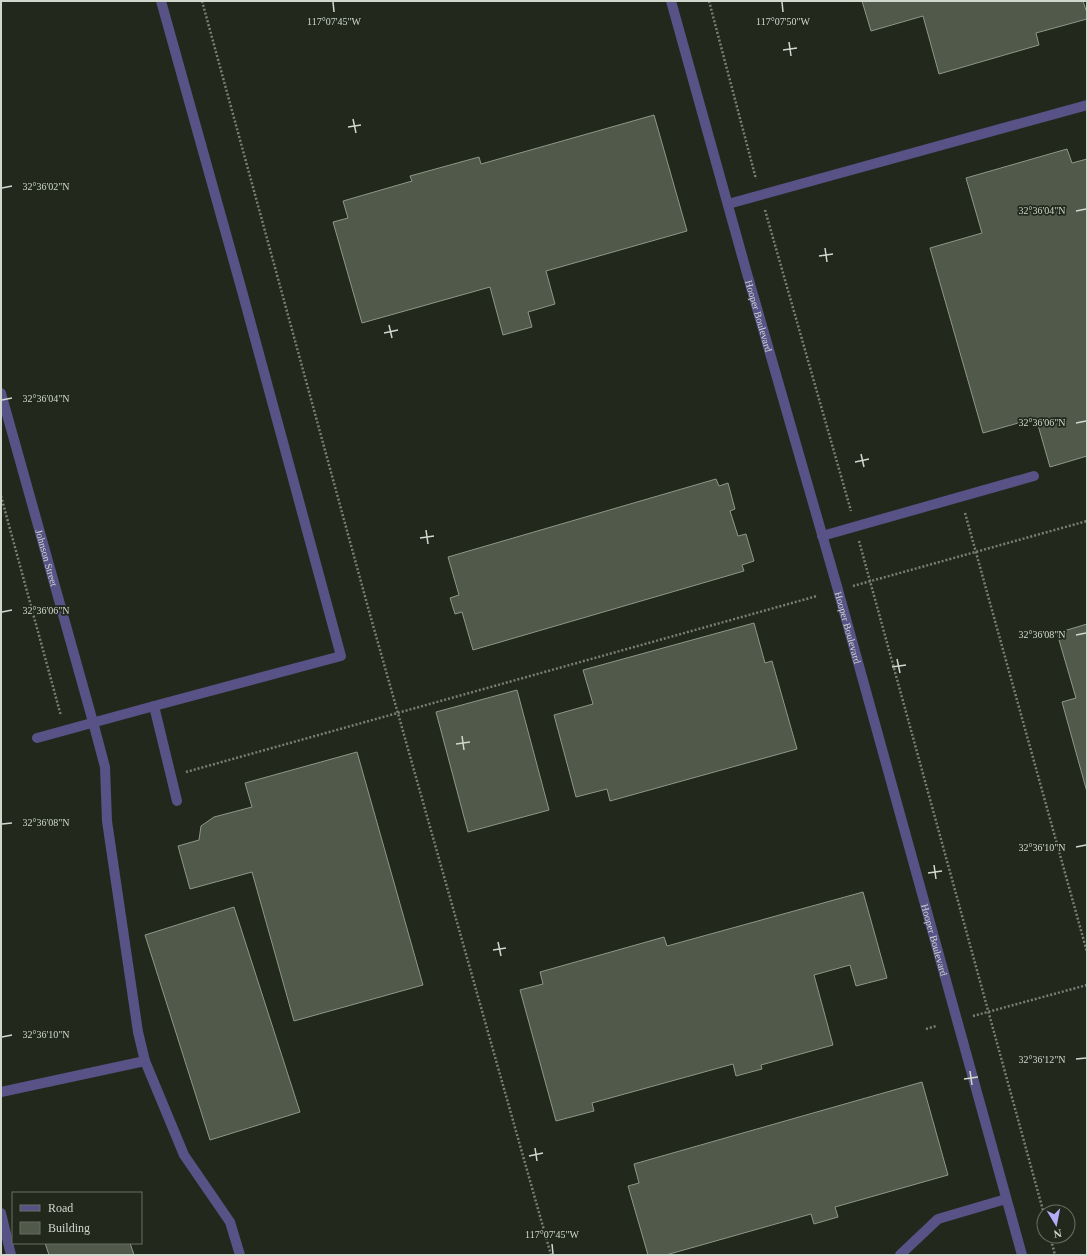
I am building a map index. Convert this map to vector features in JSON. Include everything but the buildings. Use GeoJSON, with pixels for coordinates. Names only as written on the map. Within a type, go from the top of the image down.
{"type":"FeatureCollection","features":[{"type":"Feature","properties":{"kind":"street"},"geometry":{"type":"LineString","coordinates":[[37,738],[341,656],[242,291],[161,1]]}},
{"type":"Feature","properties":{"kind":"street","name":"Hooper Boulevard"},"geometry":{"type":"LineString","coordinates":[[671,1],[822,536],[1022,1255]]}},
{"type":"Feature","properties":{"kind":"street"},"geometry":{"type":"LineString","coordinates":[[728,204],[1087,105]]}},
{"type":"Feature","properties":{"kind":"street","name":"Johnson Street"},"geometry":{"type":"LineString","coordinates":[[1,393],[105,767],[107,822],[138,1032],[145,1061],[184,1155],[230,1222],[240,1255]]}},
{"type":"Feature","properties":{"kind":"street"},"geometry":{"type":"LineString","coordinates":[[822,536],[1034,476]]}},
{"type":"Feature","properties":{"kind":"street"},"geometry":{"type":"LineString","coordinates":[[154,706],[177,801]]}},
{"type":"Feature","properties":{"kind":"street"},"geometry":{"type":"LineString","coordinates":[[1,1092],[145,1061]]}},
{"type":"Feature","properties":{"kind":"street"},"geometry":{"type":"LineString","coordinates":[[900,1255],[938,1219],[1006,1199]]}},
{"type":"Feature","properties":{"kind":"street"},"geometry":{"type":"LineString","coordinates":[[1,1213],[11,1255]]}},
{"type":"Feature","properties":{"kind":"path"},"geometry":{"type":"LineString","coordinates":[[202,1],[398,714],[551,1255]]}},
{"type":"Feature","properties":{"kind":"path"},"geometry":{"type":"LineString","coordinates":[[709,1],[761,196],[855,526],[1041,1204]]}},
{"type":"Feature","properties":{"kind":"path"},"geometry":{"type":"LineString","coordinates":[[1,496],[64,730]]}},
{"type":"Feature","properties":{"kind":"path"},"geometry":{"type":"LineString","coordinates":[[961,496],[1087,952]]}},
{"type":"Feature","properties":{"kind":"path"},"geometry":{"type":"LineString","coordinates":[[853,586],[1087,521]]}},
{"type":"Feature","properties":{"kind":"path"},"geometry":{"type":"LineString","coordinates":[[184,773],[817,596]]}},
{"type":"Feature","properties":{"kind":"path"},"geometry":{"type":"LineString","coordinates":[[973,1016],[1087,985]]}},
{"type":"Feature","properties":{"kind":"path"},"geometry":{"type":"LineString","coordinates":[[926,1029],[936,1026]]}},
{"type":"Feature","properties":{"kind":"path"},"geometry":{"type":"LineString","coordinates":[[1052,1244],[1055,1255]]}}]}
